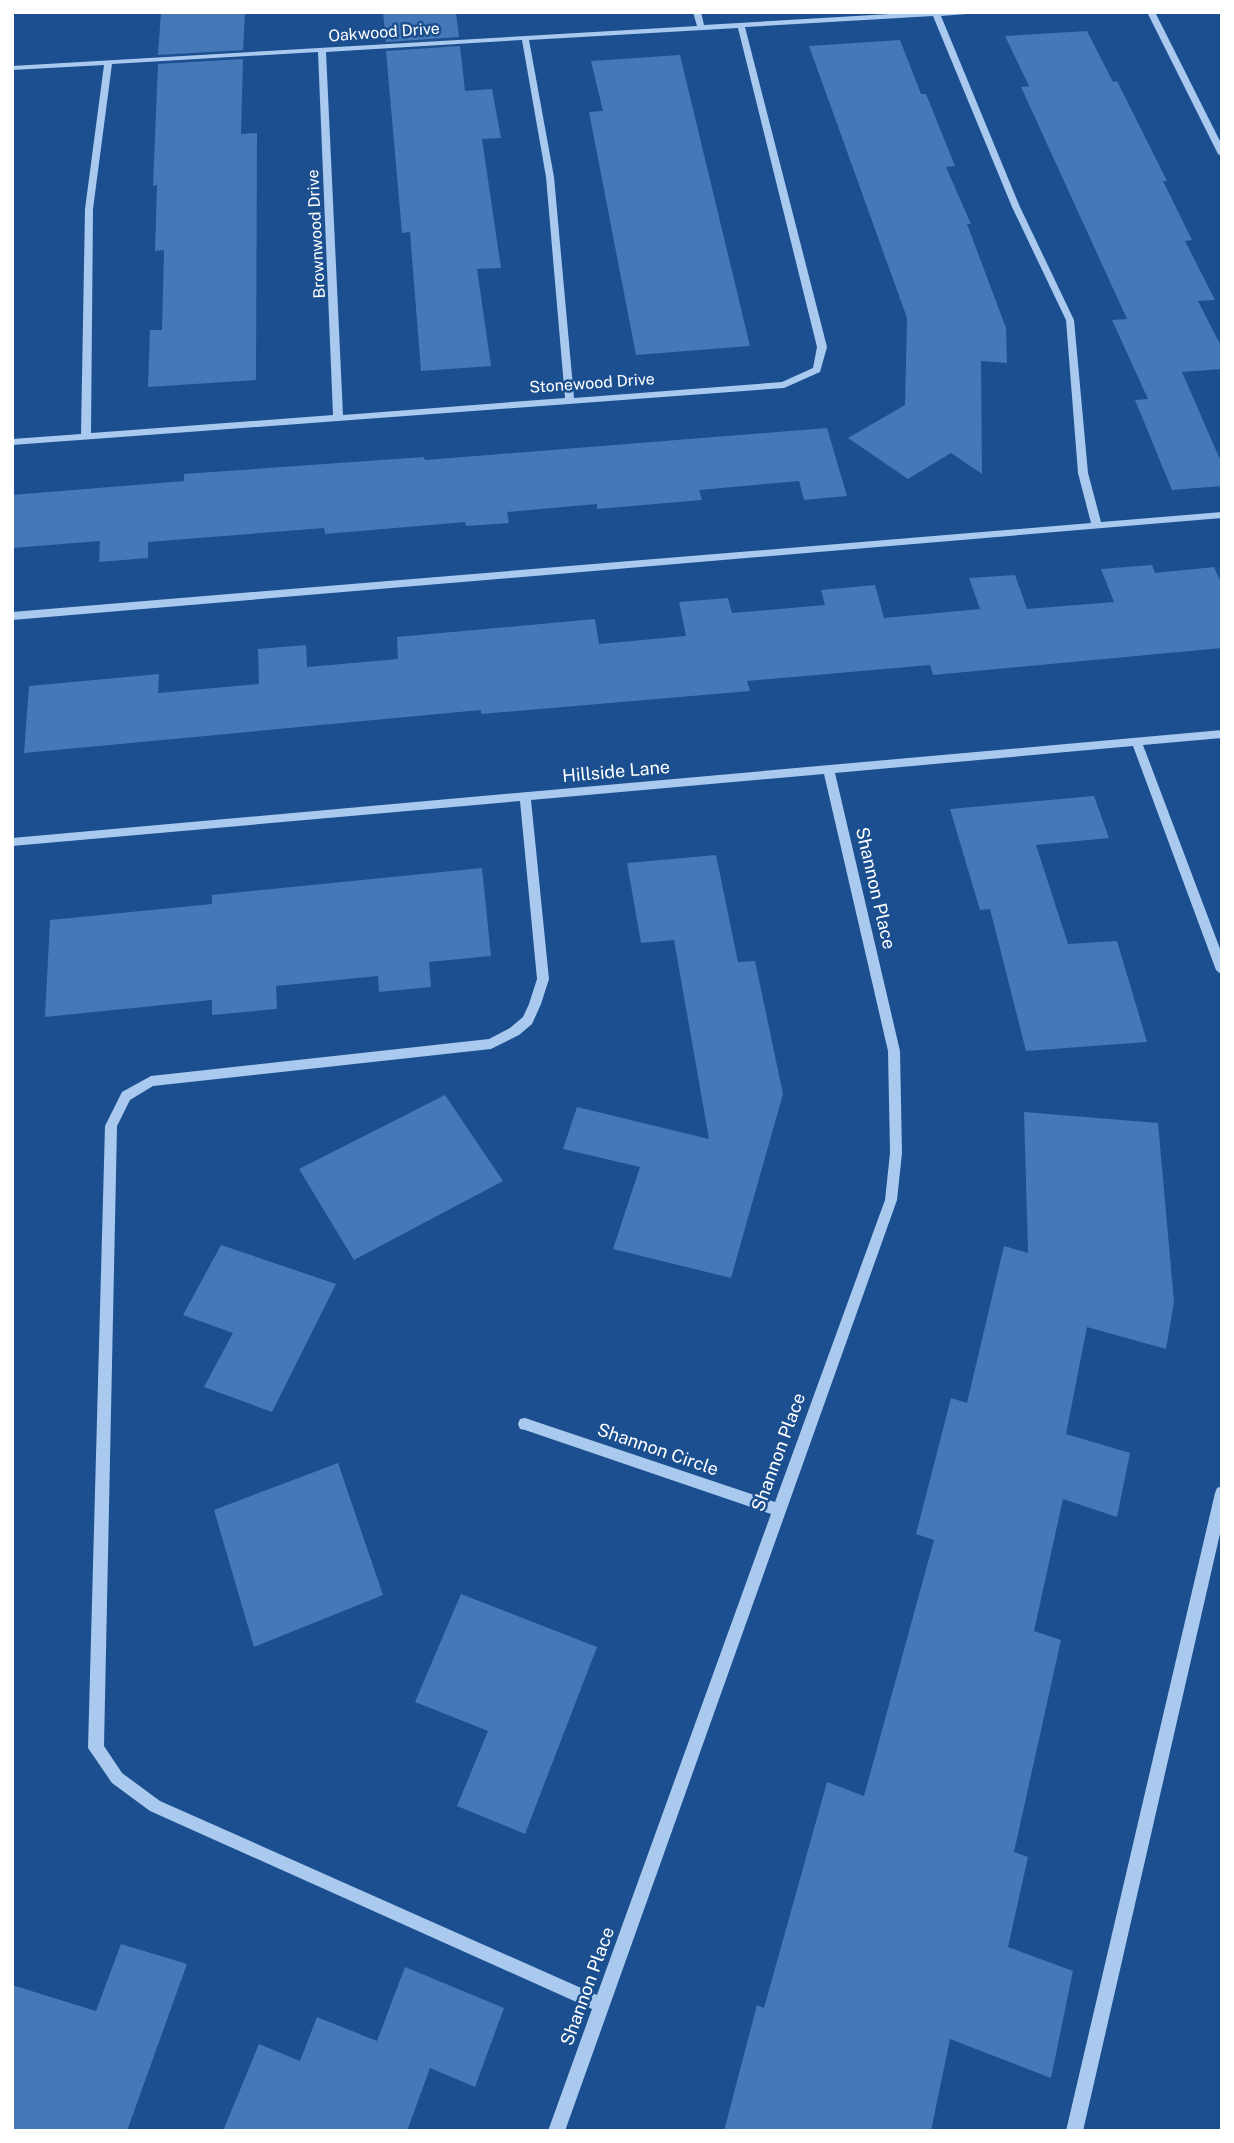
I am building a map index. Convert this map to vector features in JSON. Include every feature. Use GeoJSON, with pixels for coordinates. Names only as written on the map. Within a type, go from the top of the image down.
{"type":"FeatureCollection","features":[{"type":"Feature","properties":{"kind":"street"},"geometry":{"type":"LineString","coordinates":[[696,12],[701,28]]}},
{"type":"Feature","properties":{"kind":"street","name":"Oakwood Drive"},"geometry":{"type":"LineString","coordinates":[[12,68],[967,12]]}},
{"type":"Feature","properties":{"kind":"street"},"geometry":{"type":"LineString","coordinates":[[1151,12],[1222,154]]}},
{"type":"Feature","properties":{"kind":"street"},"geometry":{"type":"LineString","coordinates":[[936,14],[1016,207],[1070,320],[1083,473],[1097,525]]}},
{"type":"Feature","properties":{"kind":"street","name":"Stonewood Drive"},"geometry":{"type":"LineString","coordinates":[[12,442],[784,385],[817,370],[822,347],[741,26]]}},
{"type":"Feature","properties":{"kind":"street"},"geometry":{"type":"LineString","coordinates":[[525,37],[550,177],[570,401]]}},
{"type":"Feature","properties":{"kind":"street","name":"Brownwood Drive"},"geometry":{"type":"LineString","coordinates":[[321,50],[338,417]]}},
{"type":"Feature","properties":{"kind":"street"},"geometry":{"type":"LineString","coordinates":[[86,436],[89,209],[108,63]]}},
{"type":"Feature","properties":{"kind":"street"},"geometry":{"type":"LineString","coordinates":[[12,616],[1222,515]]}},
{"type":"Feature","properties":{"kind":"street","name":"Hillside Lane"},"geometry":{"type":"LineString","coordinates":[[12,842],[1222,734]]}},
{"type":"Feature","properties":{"kind":"street"},"geometry":{"type":"LineString","coordinates":[[1137,742],[1222,970]]}},
{"type":"Feature","properties":{"kind":"street","name":"Shannon Place"},"geometry":{"type":"LineString","coordinates":[[556,2131],[891,1200],[897,1153],[894,1051],[829,770]]}},
{"type":"Feature","properties":{"kind":"street"},"geometry":{"type":"LineString","coordinates":[[525,797],[542,979],[534,1007],[522,1030],[491,1044],[151,1082],[126,1096],[111,1125],[96,1748],[117,1778],[155,1806],[601,2005]]}},
{"type":"Feature","properties":{"kind":"street","name":"Shannon Circle"},"geometry":{"type":"LineString","coordinates":[[525,1424],[778,1510]]}},
{"type":"Feature","properties":{"kind":"street"},"geometry":{"type":"LineString","coordinates":[[1074,2131],[1222,1493]]}},
{"type":"Feature","properties":{"kind":"building"},"geometry":{"type":"Polygon","coordinates":[[[161,12],[245,12],[243,50],[158,55],[161,12]]]}},
{"type":"Feature","properties":{"kind":"building"},"geometry":{"type":"Polygon","coordinates":[[[383,12],[456,12],[459,37],[386,42],[383,12]]]}},
{"type":"Feature","properties":{"kind":"building"},"geometry":{"type":"Polygon","coordinates":[[[1087,31],[1113,82],[1117,81],[1167,181],[1163,181],[1192,240],[1185,241],[1215,300],[1198,301],[1222,348],[1222,369],[1182,372],[1222,464],[1222,486],[1172,490],[1135,400],[1148,399],[1112,320],[1127,319],[1021,87],[1029,86],[1005,36],[1087,31]]]}},
{"type":"Feature","properties":{"kind":"building"},"geometry":{"type":"Polygon","coordinates":[[[900,40],[921,94],[926,94],[955,166],[946,167],[971,224],[967,224],[1006,328],[1007,363],[981,361],[982,474],[951,453],[908,479],[848,438],[905,405],[907,318],[809,46],[900,40]]]}},
{"type":"Feature","properties":{"kind":"building"},"geometry":{"type":"Polygon","coordinates":[[[460,46],[465,91],[492,89],[501,138],[482,139],[501,268],[477,269],[491,366],[421,371],[410,232],[402,233],[386,51],[460,46]]]}},
{"type":"Feature","properties":{"kind":"building"},"geometry":{"type":"Polygon","coordinates":[[[680,55],[750,346],[636,355],[589,112],[603,111],[591,61],[680,55]]]}},
{"type":"Feature","properties":{"kind":"building"},"geometry":{"type":"Polygon","coordinates":[[[243,59],[241,134],[257,133],[256,380],[148,387],[150,330],[162,330],[164,250],[155,251],[157,185],[153,186],[158,64],[243,59]]]}},
{"type":"Feature","properties":{"kind":"building"},"geometry":{"type":"Polygon","coordinates":[[[827,428],[847,496],[804,500],[799,481],[699,490],[702,500],[597,509],[597,504],[507,512],[509,523],[466,526],[465,522],[325,534],[324,528],[148,542],[148,558],[99,562],[100,541],[12,548],[12,495],[184,481],[184,474],[424,457],[425,460],[827,428]]]}},
{"type":"Feature","properties":{"kind":"building"},"geometry":{"type":"Polygon","coordinates":[[[1152,565],[1155,573],[1214,567],[1222,585],[1222,648],[933,675],[930,665],[747,681],[750,691],[481,714],[481,710],[24,753],[29,686],[159,674],[158,693],[259,684],[258,649],[306,645],[307,667],[398,659],[397,637],[595,619],[599,644],[686,636],[679,602],[728,598],[732,613],[825,605],[821,590],[875,585],[884,618],[980,609],[969,578],[1015,575],[1027,609],[1114,602],[1101,569],[1152,565]]]}},
{"type":"Feature","properties":{"kind":"building"},"geometry":{"type":"Polygon","coordinates":[[[1094,796],[1109,838],[1036,845],[1068,944],[1117,941],[1147,1042],[1026,1051],[990,909],[980,910],[950,809],[1094,796]]]}},
{"type":"Feature","properties":{"kind":"building"},"geometry":{"type":"Polygon","coordinates":[[[716,855],[738,962],[755,961],[783,1094],[731,1278],[613,1249],[640,1167],[563,1149],[577,1107],[709,1139],[674,940],[641,943],[627,863],[716,855]]]}},
{"type":"Feature","properties":{"kind":"building"},"geometry":{"type":"Polygon","coordinates":[[[482,868],[491,956],[429,962],[431,987],[379,992],[378,976],[276,986],[277,1009],[212,1015],[212,1000],[45,1017],[50,920],[212,904],[212,895],[482,868]]]}},
{"type":"Feature","properties":{"kind":"building"},"geometry":{"type":"Polygon","coordinates":[[[445,1095],[503,1181],[354,1260],[299,1169],[445,1095]]]}},
{"type":"Feature","properties":{"kind":"building"},"geometry":{"type":"Polygon","coordinates":[[[1024,1112],[1158,1123],[1174,1302],[1166,1349],[1087,1327],[1066,1434],[1130,1453],[1117,1517],[1063,1499],[1034,1631],[1061,1640],[1014,1852],[1028,1857],[1008,1947],[1073,1971],[1051,2078],[950,2039],[931,2131],[724,2131],[757,2005],[764,2008],[827,1782],[864,1796],[934,1540],[916,1534],[951,1398],[967,1403],[1004,1246],[1028,1253],[1024,1112]]]}},
{"type":"Feature","properties":{"kind":"building"},"geometry":{"type":"Polygon","coordinates":[[[221,1245],[336,1284],[272,1412],[204,1387],[233,1333],[183,1315],[221,1245]]]}},
{"type":"Feature","properties":{"kind":"building"},"geometry":{"type":"Polygon","coordinates":[[[338,1463],[383,1595],[254,1647],[214,1510],[338,1463]]]}},
{"type":"Feature","properties":{"kind":"building"},"geometry":{"type":"Polygon","coordinates":[[[461,1594],[597,1647],[525,1834],[457,1806],[488,1731],[415,1702],[461,1594]]]}},
{"type":"Feature","properties":{"kind":"building"},"geometry":{"type":"Polygon","coordinates":[[[121,1944],[187,1964],[127,2131],[12,2131],[12,1985],[96,2011],[121,1944]]]}},
{"type":"Feature","properties":{"kind":"building"},"geometry":{"type":"Polygon","coordinates":[[[405,1967],[504,2008],[475,2087],[430,2068],[407,2131],[223,2131],[259,2044],[300,2061],[317,2017],[377,2041],[405,1967]]]}}]}
